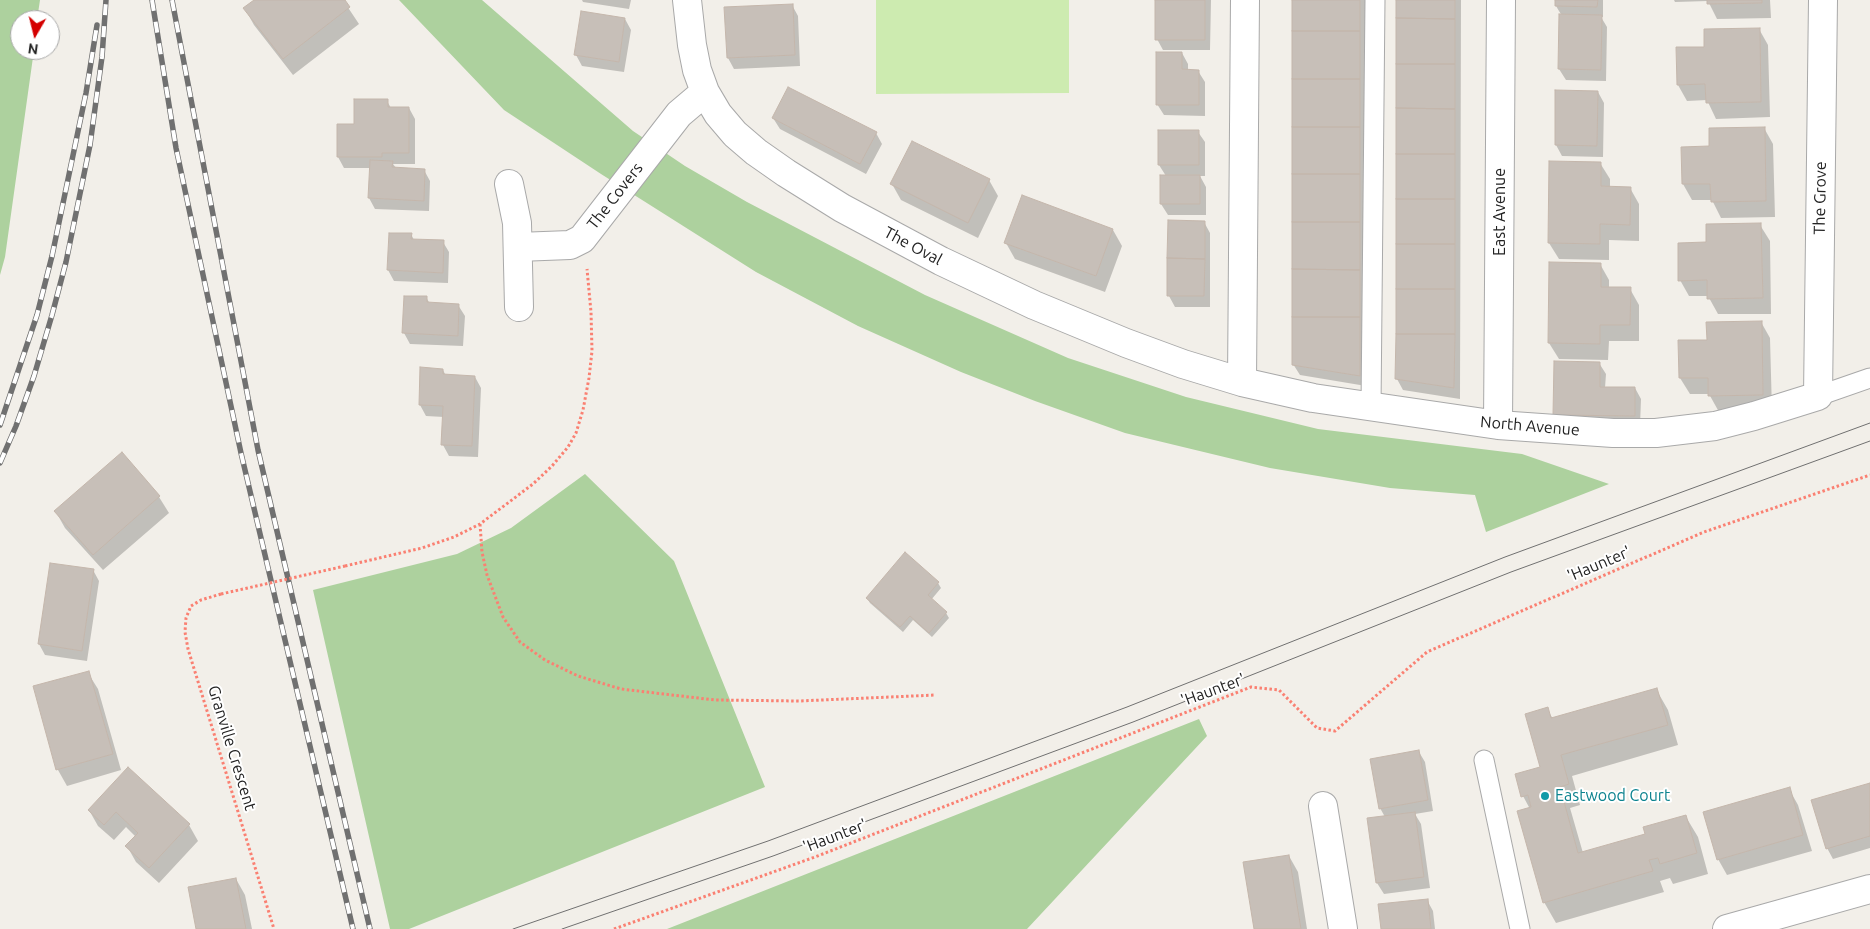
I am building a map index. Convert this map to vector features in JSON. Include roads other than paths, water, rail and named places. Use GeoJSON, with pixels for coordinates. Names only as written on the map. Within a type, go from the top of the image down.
{"type":"FeatureCollection","features":[{"type":"Feature","properties":{"kind":"street","name":"The Oval"},"geometry":{"type":"LineString","coordinates":[[687,0],[692,45],[697,70],[705,92],[718,114],[735,134],[756,152],[786,173],[859,217],[941,261],[1034,305],[1134,346],[1183,364],[1242,382]]}},
{"type":"Feature","properties":{"kind":"street"},"geometry":{"type":"LineString","coordinates":[[1242,382],[1244,0]]}},
{"type":"Feature","properties":{"kind":"street","name":"East Avenue"},"geometry":{"type":"LineString","coordinates":[[1498,425],[1501,0]]}},
{"type":"Feature","properties":{"kind":"street","name":"The Grove"},"geometry":{"type":"LineString","coordinates":[[1818,396],[1823,0]]}},
{"type":"Feature","properties":{"kind":"street","name":"The Covers"},"geometry":{"type":"LineString","coordinates":[[518,246],[570,245],[582,238],[679,114],[705,92]]}},
{"type":"Feature","properties":{"kind":"street"},"geometry":{"type":"LineString","coordinates":[[509,184],[516,215],[519,307]]}},
{"type":"Feature","properties":{"kind":"street","name":"North Avenue"},"geometry":{"type":"LineString","coordinates":[[1242,382],[1313,398],[1498,425],[1613,433],[1656,433],[1714,426],[1818,396]]}},
{"type":"Feature","properties":{"kind":"street"},"geometry":{"type":"LineString","coordinates":[[1323,806],[1343,929]]}},
{"type":"Feature","properties":{"kind":"street"},"geometry":{"type":"LineString","coordinates":[[1727,929],[1870,889]]}},
{"type":"Feature","properties":{"kind":"lane"},"geometry":{"type":"LineString","coordinates":[[1371,407],[1375,0]]}},
{"type":"Feature","properties":{"kind":"lane"},"geometry":{"type":"LineString","coordinates":[[1818,396],[1870,378]]}},
{"type":"Feature","properties":{"kind":"lane"},"geometry":{"type":"LineString","coordinates":[[1484,760],[1520,929]]}},
{"type":"Feature","properties":{"kind":"tram line"},"geometry":{"type":"LineString","coordinates":[[513,929],[768,841],[1127,707],[1505,557],[1870,423]]}},
{"type":"Feature","properties":{"kind":"tram line"},"geometry":{"type":"LineString","coordinates":[[562,929],[773,856],[1133,722],[1511,572],[1870,441]]}},
{"type":"Feature","properties":{"kind":"railway"},"geometry":{"type":"LineString","coordinates":[[0,463],[34,376],[66,262],[90,145],[102,57],[106,0]]}},
{"type":"Feature","properties":{"kind":"railway"},"geometry":{"type":"LineString","coordinates":[[152,0],[176,148],[241,453],[353,929]]}},
{"type":"Feature","properties":{"kind":"railway"},"geometry":{"type":"LineString","coordinates":[[172,0],[258,450],[370,929]]}},
{"type":"Feature","properties":{"kind":"railway"},"geometry":{"type":"LineString","coordinates":[[0,425],[37,315],[52,256],[86,93],[97,25]]}},
{"type":"Feature","properties":{"kind":"place","name":"Eastwood Court"},"geometry":{"type":"Point","coordinates":[1545,796]}}]}
